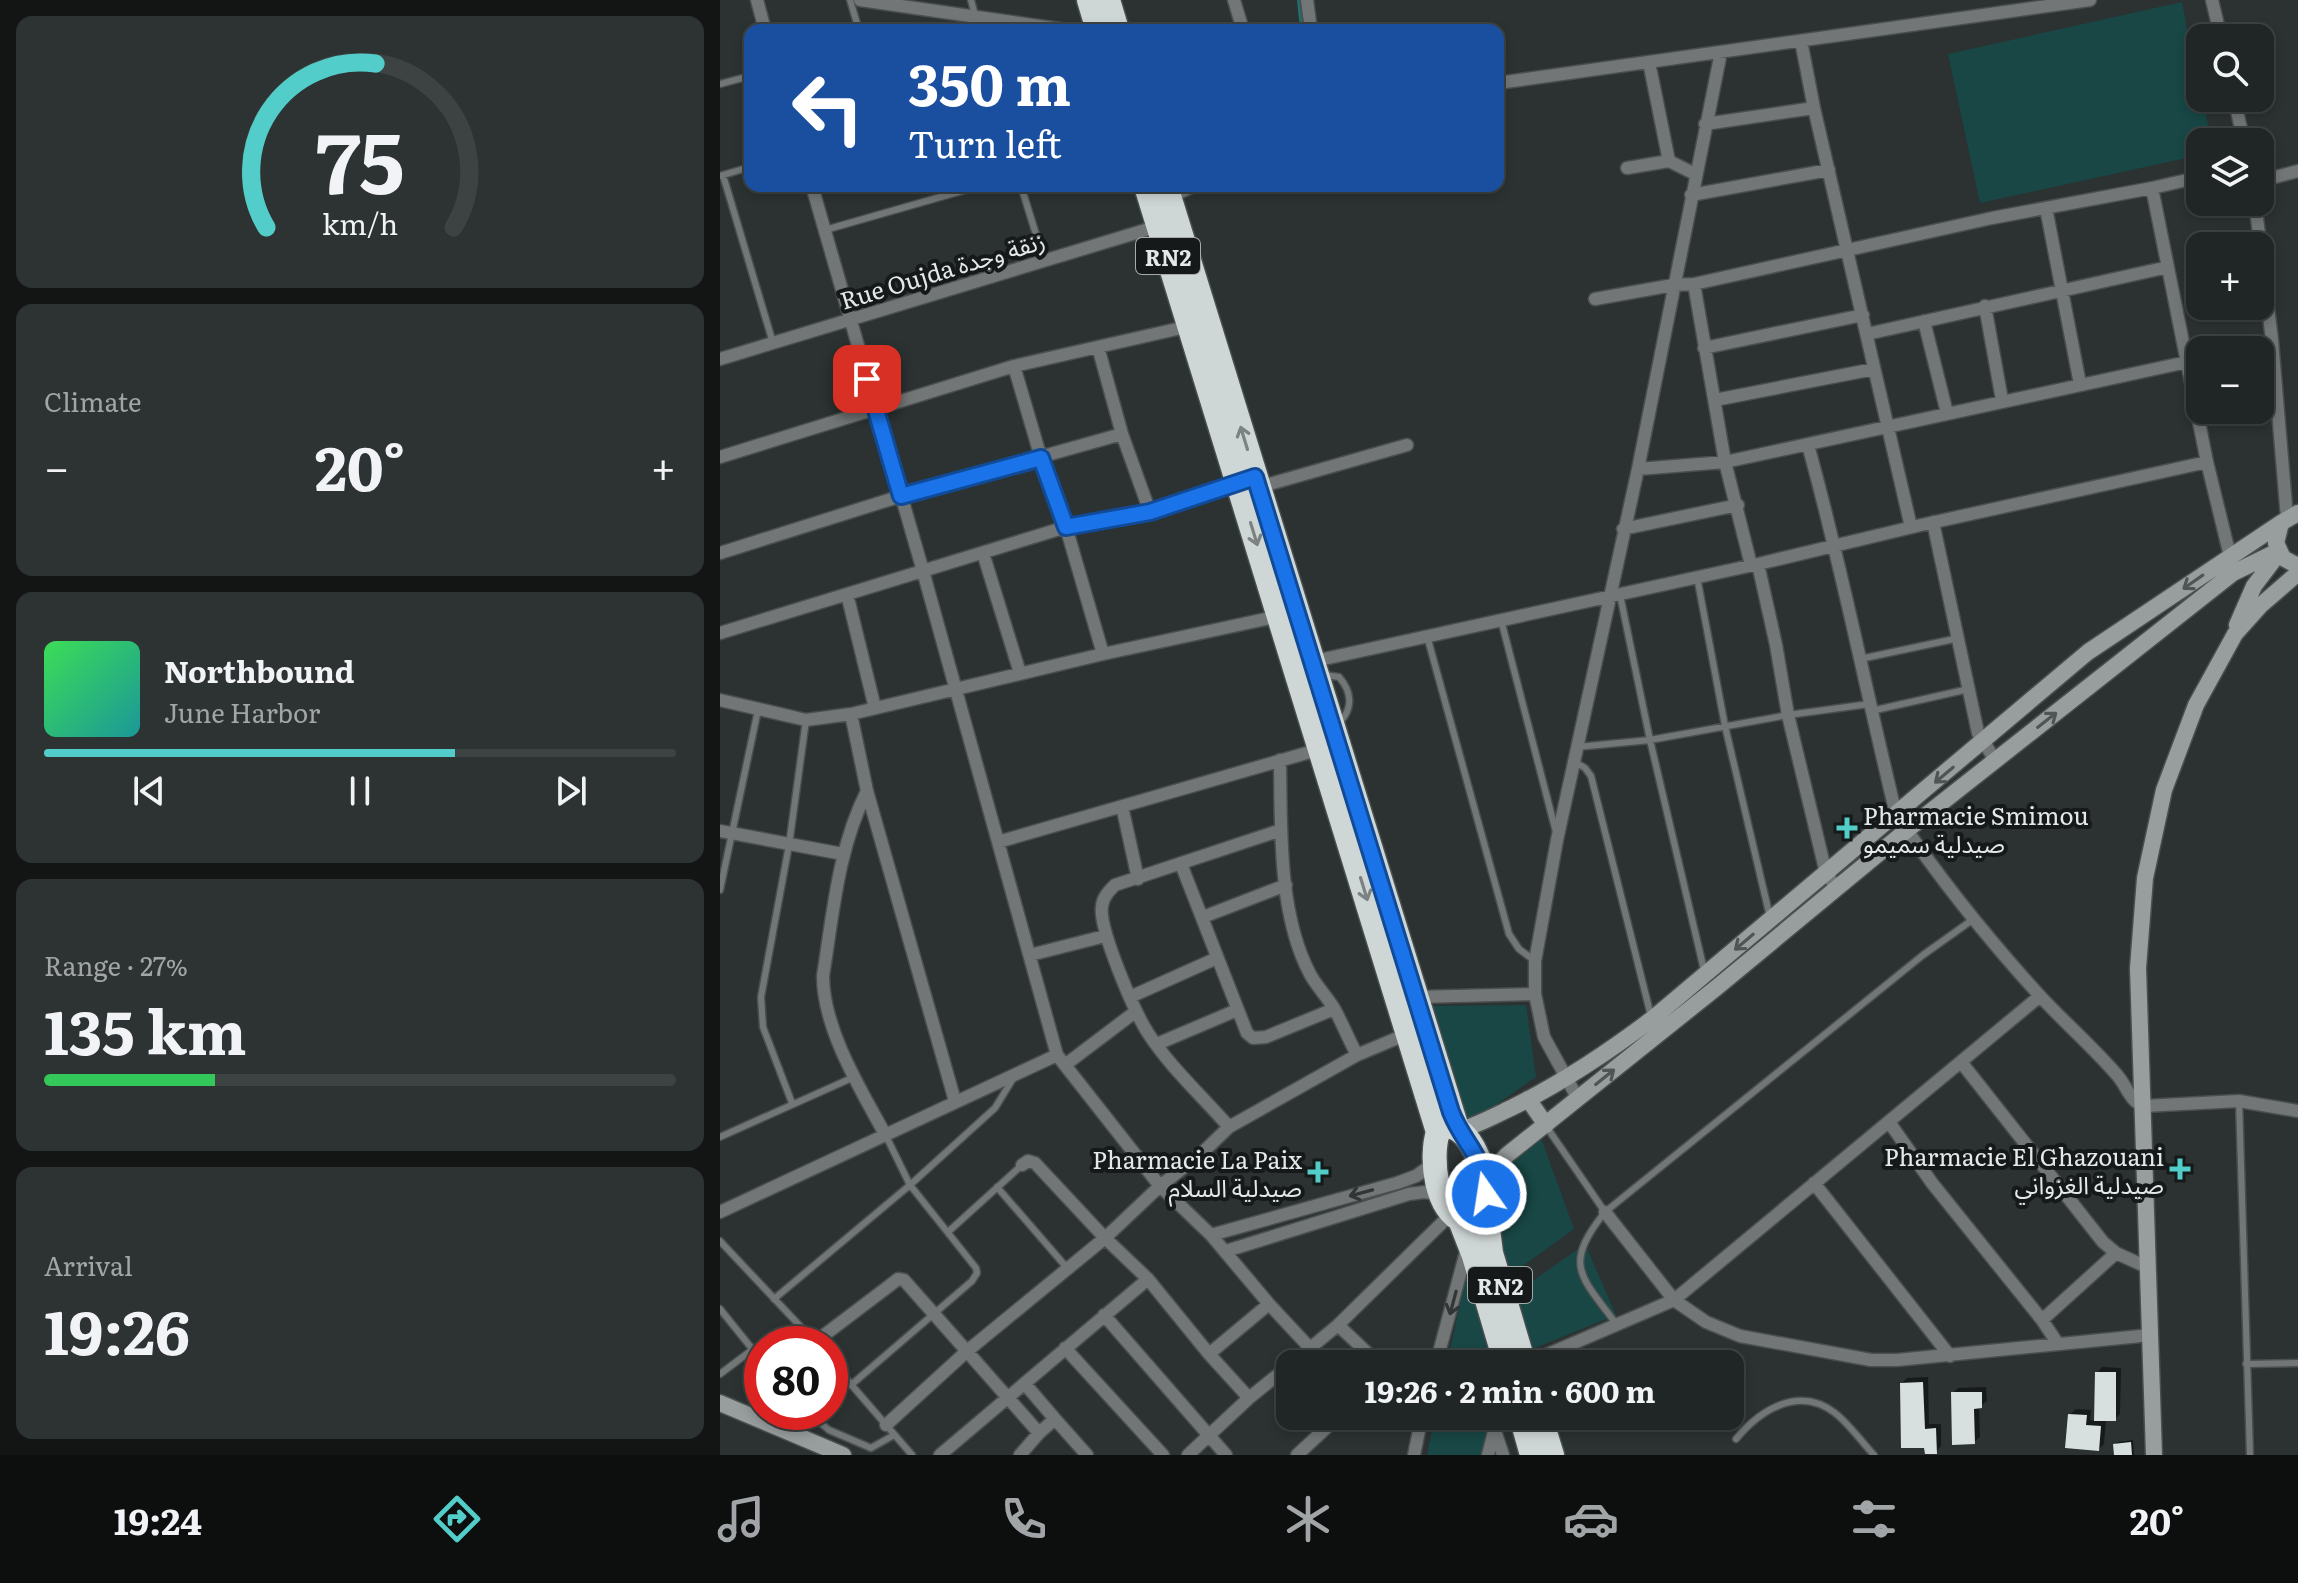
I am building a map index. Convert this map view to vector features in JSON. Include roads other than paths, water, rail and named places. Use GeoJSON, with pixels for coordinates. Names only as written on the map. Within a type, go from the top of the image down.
{"type":"FeatureCollection","features":[{"type":"Feature","properties":{"kind":"highway"},"geometry":{"type":"LineString","coordinates":[[1089,0],[1105,24]]}},
{"type":"Feature","properties":{"kind":"highway"},"geometry":{"type":"LineString","coordinates":[[1108,0],[1108,24]]}},
{"type":"Feature","properties":{"kind":"highway","name":"RN2"},"geometry":{"type":"LineString","coordinates":[[1162,203],[1331,740],[1416,997],[1452,1130],[1433,1164],[1456,1217],[1501,1350]]}},
{"type":"Feature","properties":{"kind":"highway","name":"RN2"},"geometry":{"type":"LineString","coordinates":[[1251,482],[1280,616],[1309,667]]}},
{"type":"Feature","properties":{"kind":"highway","name":"RN2"},"geometry":{"type":"LineString","coordinates":[[1331,740],[1407,1034],[1452,1130],[1475,1151],[1485,1194],[1489,1245],[1520,1350]]}},
{"type":"Feature","properties":{"kind":"highway"},"geometry":{"type":"LineString","coordinates":[[1456,1217],[1466,1223],[1479,1220],[1485,1194]]}},
{"type":"Feature","properties":{"kind":"highway"},"geometry":{"type":"LineString","coordinates":[[1525,1430],[1532,1455]]}},
{"type":"Feature","properties":{"kind":"highway"},"geometry":{"type":"LineString","coordinates":[[1544,1430],[1552,1455]]}},
{"type":"Feature","properties":{"kind":"street"},"geometry":{"type":"LineString","coordinates":[[757,0],[763,24]]}},
{"type":"Feature","properties":{"kind":"street"},"geometry":{"type":"LineString","coordinates":[[860,0],[1028,24]]}},
{"type":"Feature","properties":{"kind":"street"},"geometry":{"type":"LineString","coordinates":[[1234,0],[1241,24]]}},
{"type":"Feature","properties":{"kind":"street"},"geometry":{"type":"LineString","coordinates":[[1307,0],[1310,24]]}},
{"type":"Feature","properties":{"kind":"street"},"geometry":{"type":"LineString","coordinates":[[1504,82],[2090,0]]}},
{"type":"Feature","properties":{"kind":"street"},"geometry":{"type":"LineString","coordinates":[[2212,0],[2218,24]]}},
{"type":"Feature","properties":{"kind":"street"},"geometry":{"type":"LineString","coordinates":[[1801,41],[1911,527]]}},
{"type":"Feature","properties":{"kind":"street"},"geometry":{"type":"LineString","coordinates":[[1578,1099],[1544,1037],[1535,994],[1535,961],[1577,747],[1614,596],[1623,529],[1638,469],[1721,52]]}},
{"type":"Feature","properties":{"kind":"street"},"geometry":{"type":"LineString","coordinates":[[1649,62],[1669,161]]}},
{"type":"Feature","properties":{"kind":"street"},"geometry":{"type":"LineString","coordinates":[[1705,124],[1814,108]]}},
{"type":"Feature","properties":{"kind":"street"},"geometry":{"type":"LineString","coordinates":[[1627,168],[1669,161],[1695,174]]}},
{"type":"Feature","properties":{"kind":"street"},"geometry":{"type":"LineString","coordinates":[[1691,195],[1829,170]]}},
{"type":"Feature","properties":{"kind":"street"},"geometry":{"type":"LineString","coordinates":[[2274,177],[2298,171]]}},
{"type":"Feature","properties":{"kind":"street"},"geometry":{"type":"LineString","coordinates":[[1595,299],[1694,284],[2186,180]]}},
{"type":"Feature","properties":{"kind":"street"},"geometry":{"type":"LineString","coordinates":[[2152,188],[2186,357]]}},
{"type":"Feature","properties":{"kind":"street"},"geometry":{"type":"LineString","coordinates":[[814,192],[1061,1060],[1160,1186],[1226,1251],[1310,1348]]}},
{"type":"Feature","properties":{"kind":"street","name":"Rue Oujda زنقة وجدة"},"geometry":{"type":"LineString","coordinates":[[720,359],[1044,260],[1182,192]]}},
{"type":"Feature","properties":{"kind":"street"},"geometry":{"type":"LineString","coordinates":[[2046,208],[2080,384]]}},
{"type":"Feature","properties":{"kind":"street"},"geometry":{"type":"LineString","coordinates":[[2257,216],[2289,518],[2276,536],[2278,552],[2288,563],[2298,566]]}},
{"type":"Feature","properties":{"kind":"street"},"geometry":{"type":"LineString","coordinates":[[1867,334],[2168,267]]}},
{"type":"Feature","properties":{"kind":"street"},"geometry":{"type":"LineString","coordinates":[[1694,284],[1725,462],[1776,645],[1788,715],[1826,873],[1837,889]]}},
{"type":"Feature","properties":{"kind":"street"},"geometry":{"type":"LineString","coordinates":[[1985,306],[2002,400]]}},
{"type":"Feature","properties":{"kind":"street"},"geometry":{"type":"LineString","coordinates":[[1704,348],[1863,315]]}},
{"type":"Feature","properties":{"kind":"street"},"geometry":{"type":"LineString","coordinates":[[1924,321],[1947,413]]}},
{"type":"Feature","properties":{"kind":"street"},"geometry":{"type":"LineString","coordinates":[[720,457],[1014,366],[1199,323]]}},
{"type":"Feature","properties":{"kind":"street"},"geometry":{"type":"LineString","coordinates":[[1098,347],[1122,434],[1150,512]]}},
{"type":"Feature","properties":{"kind":"street"},"geometry":{"type":"LineString","coordinates":[[1638,469],[1725,462],[2186,362]]}},
{"type":"Feature","properties":{"kind":"street"},"geometry":{"type":"LineString","coordinates":[[1014,366],[1103,654]]}},
{"type":"Feature","properties":{"kind":"street"},"geometry":{"type":"LineString","coordinates":[[1715,400],[1874,369]]}},
{"type":"Feature","properties":{"kind":"street"},"geometry":{"type":"LineString","coordinates":[[2199,424],[2230,556]]}},
{"type":"Feature","properties":{"kind":"street"},"geometry":{"type":"LineString","coordinates":[[720,553],[901,496],[1122,434]]}},
{"type":"Feature","properties":{"kind":"street"},"geometry":{"type":"LineString","coordinates":[[720,633],[1066,527],[1150,512],[1251,482],[1407,445]]}},
{"type":"Feature","properties":{"kind":"street"},"geometry":{"type":"LineString","coordinates":[[1808,445],[1836,547],[1896,814],[1907,830],[2040,996],[2118,1075],[2133,1100],[2144,1106],[2239,1101],[2298,1111]]}},
{"type":"Feature","properties":{"kind":"street"},"geometry":{"type":"LineString","coordinates":[[1309,667],[1427,636],[2207,462]]}},
{"type":"Feature","properties":{"kind":"street"},"geometry":{"type":"LineString","coordinates":[[1623,529],[1738,505]]}},
{"type":"Feature","properties":{"kind":"street"},"geometry":{"type":"LineString","coordinates":[[1485,1194],[1501,1161],[1578,1099],[1710,982],[1771,920],[2088,652],[2289,518]]}},
{"type":"Feature","properties":{"kind":"street"},"geometry":{"type":"LineString","coordinates":[[1933,522],[1978,733],[1995,760]]}},
{"type":"Feature","properties":{"kind":"street"},"geometry":{"type":"LineString","coordinates":[[1452,1130],[1528,1099],[1565,1079],[1598,1060],[1652,1019],[1710,982],[1837,889],[1907,830],[2233,573],[2256,569],[2278,552]]}},
{"type":"Feature","properties":{"kind":"street"},"geometry":{"type":"LineString","coordinates":[[983,553],[1020,673]]}},
{"type":"Feature","properties":{"kind":"street"},"geometry":{"type":"LineString","coordinates":[[2154,1455],[2138,968],[2142,908],[2153,833],[2164,790],[2196,705],[2235,634],[2256,569]]}},
{"type":"Feature","properties":{"kind":"street"},"geometry":{"type":"LineString","coordinates":[[2235,634],[2261,605],[2298,573]]}},
{"type":"Feature","properties":{"kind":"street"},"geometry":{"type":"LineString","coordinates":[[847,594],[875,708]]}},
{"type":"Feature","properties":{"kind":"street"},"geometry":{"type":"LineString","coordinates":[[720,700],[806,720],[851,714],[1280,616]]}},
{"type":"Feature","properties":{"kind":"street"},"geometry":{"type":"LineString","coordinates":[[851,714],[867,791],[955,1101]]}},
{"type":"Feature","properties":{"kind":"street"},"geometry":{"type":"LineString","coordinates":[[998,842],[1280,760],[1331,740]]}},
{"type":"Feature","properties":{"kind":"street"},"geometry":{"type":"LineString","coordinates":[[1280,760],[1281,830],[1295,935],[1310,974],[1334,1009],[1357,1055]]}},
{"type":"Feature","properties":{"kind":"street"},"geometry":{"type":"LineString","coordinates":[[867,791],[854,815],[843,854],[823,976],[823,996],[854,1077],[886,1136]]}},
{"type":"Feature","properties":{"kind":"street"},"geometry":{"type":"LineString","coordinates":[[1122,806],[1138,879]]}},
{"type":"Feature","properties":{"kind":"street"},"geometry":{"type":"LineString","coordinates":[[1229,1127],[1157,1044],[1135,1012],[1105,936],[1102,907],[1108,892],[1115,885],[1281,830]]}},
{"type":"Feature","properties":{"kind":"street"},"geometry":{"type":"LineString","coordinates":[[725,832],[843,854]]}},
{"type":"Feature","properties":{"kind":"street"},"geometry":{"type":"LineString","coordinates":[[1181,864],[1247,1033],[1259,1039],[1334,1009]]}},
{"type":"Feature","properties":{"kind":"street"},"geometry":{"type":"LineString","coordinates":[[1203,917],[1286,885]]}},
{"type":"Feature","properties":{"kind":"street"},"geometry":{"type":"LineString","coordinates":[[1030,955],[1105,936]]}},
{"type":"Feature","properties":{"kind":"street"},"geometry":{"type":"LineString","coordinates":[[1130,997],[1217,958]]}},
{"type":"Feature","properties":{"kind":"street"},"geometry":{"type":"LineString","coordinates":[[1416,997],[1535,994]]}},
{"type":"Feature","properties":{"kind":"street"},"geometry":{"type":"LineString","coordinates":[[1558,1350],[1674,1300],[2040,996]]}},
{"type":"Feature","properties":{"kind":"street"},"geometry":{"type":"LineString","coordinates":[[1157,1044],[1237,1010]]}},
{"type":"Feature","properties":{"kind":"street"},"geometry":{"type":"LineString","coordinates":[[720,1212],[1016,1073],[1061,1060],[1135,1012]]}},
{"type":"Feature","properties":{"kind":"street"},"geometry":{"type":"LineString","coordinates":[[890,1430],[966,1352],[1105,1238],[1229,1127],[1357,1055],[1407,1034]]}},
{"type":"Feature","properties":{"kind":"street"},"geometry":{"type":"LineString","coordinates":[[1961,1062],[2084,1220],[2116,1253],[2149,1268]]}},
{"type":"Feature","properties":{"kind":"street"},"geometry":{"type":"LineString","coordinates":[[1528,1099],[1546,1125]]}},
{"type":"Feature","properties":{"kind":"street"},"geometry":{"type":"LineString","coordinates":[[1889,1122],[1932,1183],[2058,1344]]}},
{"type":"Feature","properties":{"kind":"street"},"geometry":{"type":"LineString","coordinates":[[1022,1165],[1028,1161],[1035,1163],[1148,1279],[1249,1398]]}},
{"type":"Feature","properties":{"kind":"street"},"geometry":{"type":"LineString","coordinates":[[1211,1235],[1397,1183],[1416,1176],[1433,1164]]}},
{"type":"Feature","properties":{"kind":"street"},"geometry":{"type":"LineString","coordinates":[[1814,1183],[1950,1356]]}},
{"type":"Feature","properties":{"kind":"street"},"geometry":{"type":"LineString","coordinates":[[1226,1251],[1409,1194],[1425,1192],[1456,1217]]}},
{"type":"Feature","properties":{"kind":"street"},"geometry":{"type":"LineString","coordinates":[[1605,1212],[1674,1300],[1706,1322],[1740,1336],[1871,1360],[1950,1356],[2151,1335]]}},
{"type":"Feature","properties":{"kind":"street"},"geometry":{"type":"LineString","coordinates":[[1308,1350],[1456,1217]]}},
{"type":"Feature","properties":{"kind":"street"},"geometry":{"type":"LineString","coordinates":[[1438,1350],[1456,1217]]}},
{"type":"Feature","properties":{"kind":"street"},"geometry":{"type":"LineString","coordinates":[[2042,1320],[2116,1253]]}},
{"type":"Feature","properties":{"kind":"street"},"geometry":{"type":"LineString","coordinates":[[838,1326],[898,1279],[906,1282],[1039,1433]]}},
{"type":"Feature","properties":{"kind":"street"},"geometry":{"type":"LineString","coordinates":[[940,1455],[1148,1279]]}},
{"type":"Feature","properties":{"kind":"street"},"geometry":{"type":"LineString","coordinates":[[1209,1354],[1269,1304]]}},
{"type":"Feature","properties":{"kind":"street"},"geometry":{"type":"LineString","coordinates":[[1104,1315],[1226,1455]]}},
{"type":"Feature","properties":{"kind":"street"},"geometry":{"type":"LineString","coordinates":[[1338,1325],[1364,1350]]}},
{"type":"Feature","properties":{"kind":"street"},"geometry":{"type":"LineString","coordinates":[[1065,1348],[1163,1455]]}},
{"type":"Feature","properties":{"kind":"street"},"geometry":{"type":"LineString","coordinates":[[1188,1455],[1276,1376]]}},
{"type":"Feature","properties":{"kind":"street"},"geometry":{"type":"LineString","coordinates":[[1025,1384],[1087,1455]]}},
{"type":"Feature","properties":{"kind":"street"},"geometry":{"type":"LineString","coordinates":[[720,1403],[843,1455]]}},
{"type":"Feature","properties":{"kind":"street"},"geometry":{"type":"LineString","coordinates":[[1020,1455],[1055,1419]]}},
{"type":"Feature","properties":{"kind":"street"},"geometry":{"type":"LineString","coordinates":[[1300,1454],[1325,1430]]}},
{"type":"Feature","properties":{"kind":"street"},"geometry":{"type":"LineString","coordinates":[[1414,1455],[1419,1430]]}},
{"type":"Feature","properties":{"kind":"street"},"geometry":{"type":"LineString","coordinates":[[1488,1455],[1494,1430]]}},
{"type":"Feature","properties":{"kind":"street"},"geometry":{"type":"LineString","coordinates":[[1498,1430],[1503,1455]]}},
{"type":"Feature","properties":{"kind":"lane"},"geometry":{"type":"LineString","coordinates":[[850,0],[857,24]]}},
{"type":"Feature","properties":{"kind":"lane"},"geometry":{"type":"LineString","coordinates":[[971,0],[977,24]]}},
{"type":"Feature","properties":{"kind":"lane"},"geometry":{"type":"LineString","coordinates":[[720,84],[744,78]]}},
{"type":"Feature","properties":{"kind":"lane"},"geometry":{"type":"LineString","coordinates":[[744,169],[722,176],[773,343]]}},
{"type":"Feature","properties":{"kind":"lane"},"geometry":{"type":"LineString","coordinates":[[824,231],[958,192]]}},
{"type":"Feature","properties":{"kind":"lane"},"geometry":{"type":"LineString","coordinates":[[1023,192],[1044,260]]}},
{"type":"Feature","properties":{"kind":"lane"},"geometry":{"type":"LineString","coordinates":[[1697,577],[1725,726],[1771,920]]}},
{"type":"Feature","properties":{"kind":"lane"},"geometry":{"type":"LineString","coordinates":[[1614,596],[1710,982]]}},
{"type":"Feature","properties":{"kind":"lane"},"geometry":{"type":"LineString","coordinates":[[1501,620],[1557,840]]}},
{"type":"Feature","properties":{"kind":"lane"},"geometry":{"type":"LineString","coordinates":[[1427,636],[1509,934],[1519,949],[1535,961]]}},
{"type":"Feature","properties":{"kind":"lane"},"geometry":{"type":"LineString","coordinates":[[1860,659],[1959,638]]}},
{"type":"Feature","properties":{"kind":"lane"},"geometry":{"type":"LineString","coordinates":[[1577,747],[1650,740],[1788,715],[1870,707],[1970,689]]}},
{"type":"Feature","properties":{"kind":"lane"},"geometry":{"type":"LineString","coordinates":[[720,890],[725,832],[758,710]]}},
{"type":"Feature","properties":{"kind":"lane"},"geometry":{"type":"LineString","coordinates":[[792,1103],[763,1027],[761,997],[789,845],[806,720]]}},
{"type":"Feature","properties":{"kind":"lane"},"geometry":{"type":"LineString","coordinates":[[1575,762],[1591,776],[1652,1019]]}},
{"type":"Feature","properties":{"kind":"lane"},"geometry":{"type":"LineString","coordinates":[[1617,1326],[1580,1271],[1584,1241],[1605,1212],[1923,955],[1975,918]]}},
{"type":"Feature","properties":{"kind":"lane"},"geometry":{"type":"LineString","coordinates":[[774,1299],[910,1185],[995,1108],[1016,1073]]}},
{"type":"Feature","properties":{"kind":"lane"},"geometry":{"type":"LineString","coordinates":[[720,1137],[854,1077]]}},
{"type":"Feature","properties":{"kind":"lane"},"geometry":{"type":"LineString","coordinates":[[2239,1101],[2250,1455]]}},
{"type":"Feature","properties":{"kind":"lane"},"geometry":{"type":"LineString","coordinates":[[1546,1125],[1605,1212]]}},
{"type":"Feature","properties":{"kind":"lane"},"geometry":{"type":"LineString","coordinates":[[851,1385],[972,1281],[977,1273],[910,1185],[886,1136]]}},
{"type":"Feature","properties":{"kind":"lane"},"geometry":{"type":"LineString","coordinates":[[948,1232],[1022,1165]]}},
{"type":"Feature","properties":{"kind":"lane"},"geometry":{"type":"LineString","coordinates":[[997,1187],[1068,1269]]}},
{"type":"Feature","properties":{"kind":"lane"},"geometry":{"type":"LineString","coordinates":[[720,1241],[800,1326]]}},
{"type":"Feature","properties":{"kind":"lane"},"geometry":{"type":"LineString","coordinates":[[720,1309],[744,1340]]}},
{"type":"Feature","properties":{"kind":"lane"},"geometry":{"type":"LineString","coordinates":[[720,1374],[744,1356]]}},
{"type":"Feature","properties":{"kind":"lane"},"geometry":{"type":"LineString","coordinates":[[2246,1364],[2298,1363]]}},
{"type":"Feature","properties":{"kind":"lane"},"geometry":{"type":"LineString","coordinates":[[848,1381],[912,1455]]}},
{"type":"Feature","properties":{"kind":"lane"},"geometry":{"type":"LineString","coordinates":[[1736,1439],[1750,1422],[1769,1409],[1800,1400],[1836,1413],[1874,1455]]}},
{"type":"Feature","properties":{"kind":"lane"},"geometry":{"type":"LineString","coordinates":[[829,1430],[871,1448],[890,1430]]}},
{"type":"Feature","properties":{"kind":"waterway"},"geometry":{"type":"LineString","coordinates":[[1299,0],[1301,24]]}},
{"type":"Feature","properties":{"kind":"place","name":"Pharmacie Smimou صيدلية سميمو"},"geometry":{"type":"Point","coordinates":[1847,828]}},
{"type":"Feature","properties":{"kind":"place","name":"Pharmacie El Ghazouani صيدلية الغزواني"},"geometry":{"type":"Point","coordinates":[2180,1169]}},
{"type":"Feature","properties":{"kind":"place","name":"Pharmacie La Paix صيدلية السلام"},"geometry":{"type":"Point","coordinates":[1318,1172]}}]}
